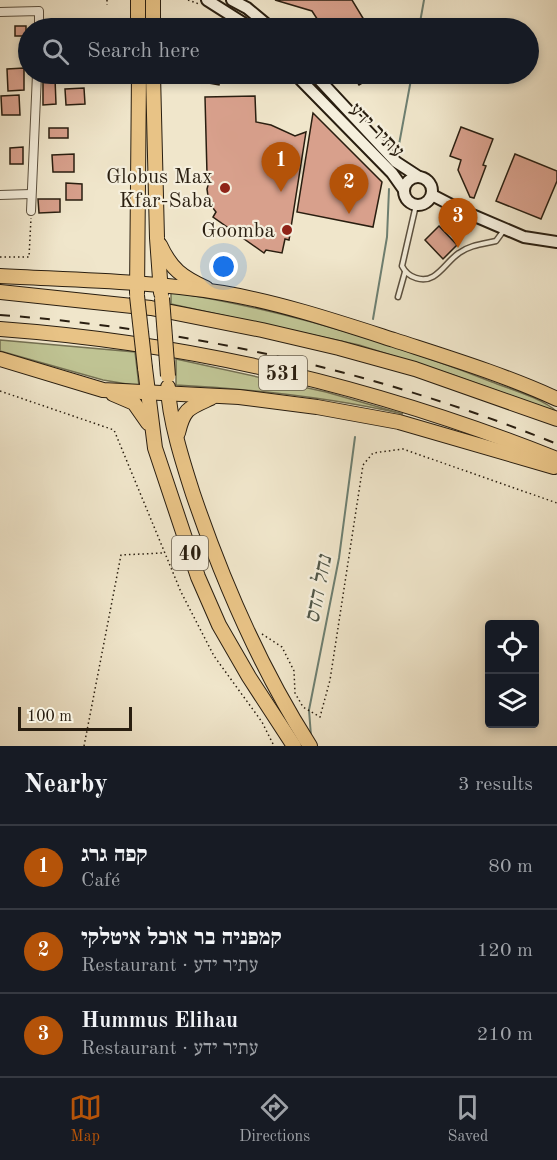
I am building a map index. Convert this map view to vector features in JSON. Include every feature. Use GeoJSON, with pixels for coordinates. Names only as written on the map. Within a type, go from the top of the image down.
{"type":"FeatureCollection","features":[{"type":"Feature","properties":{"kind":"highway"},"geometry":{"type":"LineString","coordinates":[[138,0],[138,18]]}},
{"type":"Feature","properties":{"kind":"highway"},"geometry":{"type":"LineString","coordinates":[[153,0],[154,18]]}},
{"type":"Feature","properties":{"kind":"highway"},"geometry":{"type":"LineString","coordinates":[[156,18],[166,0]]}},
{"type":"Feature","properties":{"kind":"highway","name":"40"},"geometry":{"type":"LineString","coordinates":[[139,84],[137,290],[147,394],[155,448],[198,577],[219,625],[249,677],[310,746]]}},
{"type":"Feature","properties":{"kind":"highway","name":"40"},"geometry":{"type":"LineString","coordinates":[[153,84],[157,238],[168,395],[177,438],[216,560],[294,746]]}},
{"type":"Feature","properties":{"kind":"highway"},"geometry":{"type":"LineString","coordinates":[[108,282],[119,279],[132,265],[139,208]]}},
{"type":"Feature","properties":{"kind":"highway"},"geometry":{"type":"LineString","coordinates":[[157,238],[167,260],[176,271],[196,283],[222,293],[315,315],[398,341],[490,372],[557,399]]}},
{"type":"Feature","properties":{"kind":"highway"},"geometry":{"type":"LineString","coordinates":[[0,276],[108,282],[137,290],[161,292],[222,293]]}},
{"type":"Feature","properties":{"kind":"highway","name":"531"},"geometry":{"type":"LineString","coordinates":[[0,292],[151,308],[273,332],[415,369],[557,419]]}},
{"type":"Feature","properties":{"kind":"highway","name":"531"},"geometry":{"type":"LineString","coordinates":[[0,329],[145,344],[318,381],[404,404],[557,459]]}},
{"type":"Feature","properties":{"kind":"highway"},"geometry":{"type":"LineString","coordinates":[[0,359],[103,390],[134,403],[141,410],[151,428]]}},
{"type":"Feature","properties":{"kind":"highway"},"geometry":{"type":"LineString","coordinates":[[103,390],[284,402],[399,422],[557,468]]}},
{"type":"Feature","properties":{"kind":"highway"},"geometry":{"type":"LineString","coordinates":[[177,438],[186,410],[215,396]]}},
{"type":"Feature","properties":{"kind":"street"},"geometry":{"type":"LineString","coordinates":[[207,0],[235,18]]}},
{"type":"Feature","properties":{"kind":"street"},"geometry":{"type":"LineString","coordinates":[[232,0],[258,18]]}},
{"type":"Feature","properties":{"kind":"street"},"geometry":{"type":"LineString","coordinates":[[0,12],[39,11],[39,18]]}},
{"type":"Feature","properties":{"kind":"street"},"geometry":{"type":"LineString","coordinates":[[31,211],[36,84]]}},
{"type":"Feature","properties":{"kind":"street","name":"עתיר ידע"},"geometry":{"type":"LineString","coordinates":[[305,84],[392,172],[404,190]]}},
{"type":"Feature","properties":{"kind":"street","name":"עתיר ידע"},"geometry":{"type":"LineString","coordinates":[[323,84],[396,162],[419,177]]}},
{"type":"Feature","properties":{"kind":"street"},"geometry":{"type":"LineString","coordinates":[[419,177],[430,183],[432,195],[424,205],[416,205],[408,201],[404,190],[408,182],[419,177]]}},
{"type":"Feature","properties":{"kind":"street"},"geometry":{"type":"LineString","coordinates":[[0,195],[31,194]]}},
{"type":"Feature","properties":{"kind":"street"},"geometry":{"type":"LineString","coordinates":[[432,195],[524,237],[557,242]]}},
{"type":"Feature","properties":{"kind":"lane"},"geometry":{"type":"LineString","coordinates":[[416,205],[402,266],[405,272],[417,279],[432,278],[457,254],[473,245],[496,241],[505,229]]}},
{"type":"Feature","properties":{"kind":"lane"},"geometry":{"type":"LineString","coordinates":[[398,297],[405,272]]}},
{"type":"Feature","properties":{"kind":"path"},"geometry":{"type":"LineString","coordinates":[[106,0],[106,5]]}},
{"type":"Feature","properties":{"kind":"path"},"geometry":{"type":"LineString","coordinates":[[0,257],[29,257],[31,211]]}},
{"type":"Feature","properties":{"kind":"path"},"geometry":{"type":"LineString","coordinates":[[0,391],[114,430],[181,592],[214,656],[262,722],[274,746]]}},
{"type":"Feature","properties":{"kind":"path"},"geometry":{"type":"LineString","coordinates":[[256,637],[262,634],[282,647],[294,671],[295,693],[303,706],[320,717],[330,680],[363,465],[373,453],[403,449],[557,503]]}},
{"type":"Feature","properties":{"kind":"path"},"geometry":{"type":"LineString","coordinates":[[84,746],[121,555],[163,553]]}},
{"type":"Feature","properties":{"kind":"path"},"geometry":{"type":"LineString","coordinates":[[214,656],[221,653]]}},
{"type":"Feature","properties":{"kind":"green space"},"geometry":{"type":"Polygon","coordinates":[[[171,292],[294,317],[374,340],[526,395],[557,412],[359,345],[171,304],[171,292]]]}},
{"type":"Feature","properties":{"kind":"green space"},"geometry":{"type":"Polygon","coordinates":[[[0,340],[135,352],[139,386],[103,380],[0,351],[0,340]]]}},
{"type":"Feature","properties":{"kind":"green space"},"geometry":{"type":"Polygon","coordinates":[[[176,359],[326,392],[403,414],[290,395],[176,385],[176,359]]]}},
{"type":"Feature","properties":{"kind":"building"},"geometry":{"type":"Polygon","coordinates":[[[275,0],[352,0],[363,18],[317,18],[312,11],[275,0]]]}},
{"type":"Feature","properties":{"kind":"building"},"geometry":{"type":"Polygon","coordinates":[[[15,26],[18,26],[18,36],[15,36],[15,26]]]}},
{"type":"Feature","properties":{"kind":"building"},"geometry":{"type":"Polygon","coordinates":[[[18,68],[18,84],[24,84],[24,90],[8,91],[7,69],[18,68]]]}},
{"type":"Feature","properties":{"kind":"building"},"geometry":{"type":"Polygon","coordinates":[[[43,84],[55,84],[56,104],[43,105],[43,84]]]}},
{"type":"Feature","properties":{"kind":"building"},"geometry":{"type":"Polygon","coordinates":[[[84,88],[85,104],[66,105],[65,89],[84,88]]]}},
{"type":"Feature","properties":{"kind":"building"},"geometry":{"type":"Polygon","coordinates":[[[19,95],[20,115],[2,115],[1,96],[19,95]]]}},
{"type":"Feature","properties":{"kind":"building"},"geometry":{"type":"Polygon","coordinates":[[[255,96],[256,122],[271,125],[295,136],[306,132],[289,240],[285,239],[282,253],[266,250],[264,253],[213,217],[216,212],[208,196],[207,189],[211,174],[207,174],[205,97],[255,96]]]}},
{"type":"Feature","properties":{"kind":"building"},"geometry":{"type":"Polygon","coordinates":[[[313,113],[382,182],[373,227],[297,212],[313,113]]]}},
{"type":"Feature","properties":{"kind":"building"},"geometry":{"type":"Polygon","coordinates":[[[461,127],[493,139],[474,198],[470,197],[458,170],[461,160],[450,156],[461,127]]]}},
{"type":"Feature","properties":{"kind":"building"},"geometry":{"type":"Polygon","coordinates":[[[49,128],[68,128],[68,138],[49,138],[49,128]]]}},
{"type":"Feature","properties":{"kind":"building"},"geometry":{"type":"Polygon","coordinates":[[[23,147],[23,164],[10,164],[10,148],[23,147]]]}},
{"type":"Feature","properties":{"kind":"building"},"geometry":{"type":"Polygon","coordinates":[[[74,154],[74,172],[53,172],[52,155],[74,154]]]}},
{"type":"Feature","properties":{"kind":"building"},"geometry":{"type":"Polygon","coordinates":[[[515,154],[557,171],[557,181],[541,219],[496,201],[515,154]]]}},
{"type":"Feature","properties":{"kind":"building"},"geometry":{"type":"Polygon","coordinates":[[[66,183],[82,184],[82,200],[66,200],[66,183]]]}},
{"type":"Feature","properties":{"kind":"building"},"geometry":{"type":"Polygon","coordinates":[[[38,199],[60,199],[60,212],[39,213],[38,199]]]}},
{"type":"Feature","properties":{"kind":"building"},"geometry":{"type":"Polygon","coordinates":[[[439,226],[457,245],[443,259],[425,240],[439,226]]]}},
{"type":"Feature","properties":{"kind":"waterway"},"geometry":{"type":"LineString","coordinates":[[421,18],[424,0]]}},
{"type":"Feature","properties":{"kind":"waterway"},"geometry":{"type":"LineString","coordinates":[[398,150],[410,84]]}},
{"type":"Feature","properties":{"kind":"waterway"},"geometry":{"type":"LineString","coordinates":[[373,319],[387,237],[389,189]]}},
{"type":"Feature","properties":{"kind":"waterway","name":"נחל הדס"},"geometry":{"type":"LineString","coordinates":[[311,736],[309,710],[339,558],[355,437]]}},
{"type":"Feature","properties":{"kind":"railway"},"geometry":{"type":"LineString","coordinates":[[0,315],[143,331],[283,358],[422,395],[557,444]]}},
{"type":"Feature","properties":{"kind":"place","name":"Globus Max Kfar-Saba"},"geometry":{"type":"Point","coordinates":[225,188]}},
{"type":"Feature","properties":{"kind":"place","name":"קפה גרג"},"geometry":{"type":"Point","coordinates":[281,192]}},
{"type":"Feature","properties":{"kind":"place","name":"קמפניה בר אוכל איטלקי"},"geometry":{"type":"Point","coordinates":[349,214]}},
{"type":"Feature","properties":{"kind":"place","name":"Goomba"},"geometry":{"type":"Point","coordinates":[287,230]}},
{"type":"Feature","properties":{"kind":"place","name":"Hummus Elihau"},"geometry":{"type":"Point","coordinates":[458,248]}}]}
